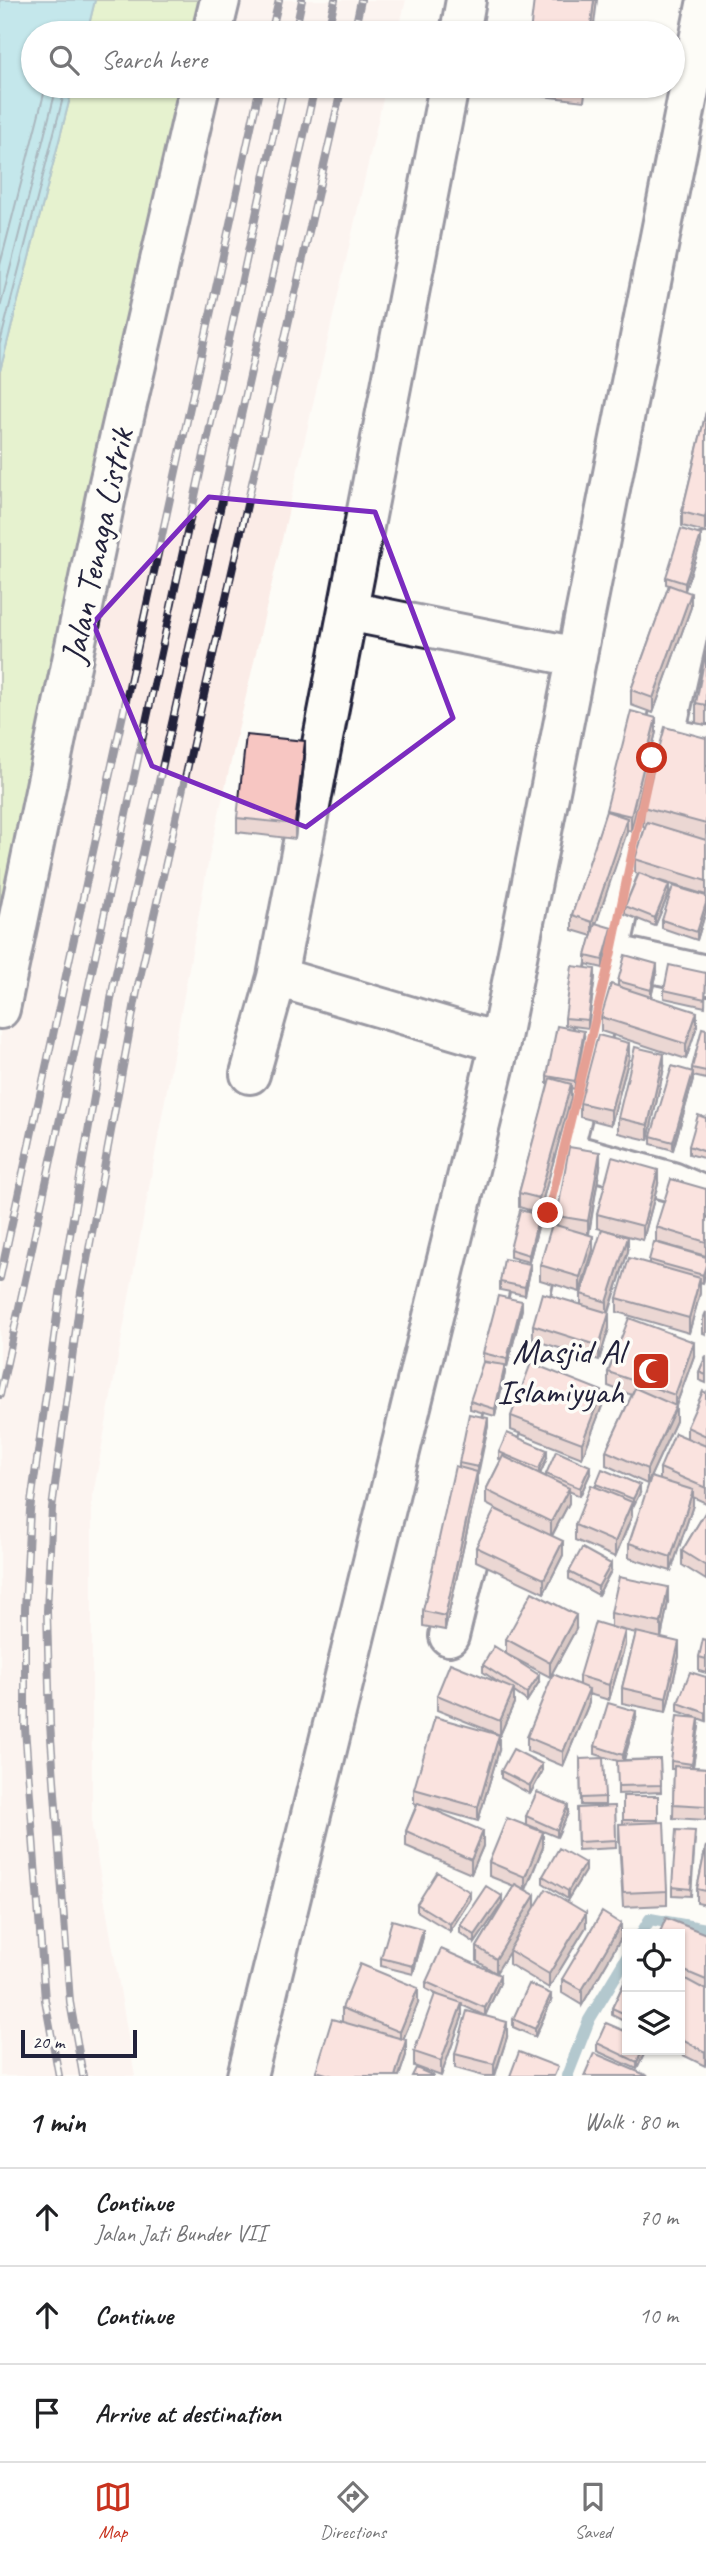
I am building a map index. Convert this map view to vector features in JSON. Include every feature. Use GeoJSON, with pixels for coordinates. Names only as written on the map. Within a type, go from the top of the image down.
{"type":"FeatureCollection","features":[{"type":"Feature","properties":{"kind":"street"},"geometry":{"type":"LineString","coordinates":[[215,21],[220,0]]}},
{"type":"Feature","properties":{"kind":"street"},"geometry":{"type":"LineString","coordinates":[[462,21],[466,0]]}},
{"type":"Feature","properties":{"kind":"street"},"geometry":{"type":"LineString","coordinates":[[247,2076],[500,1043],[706,5]]}},
{"type":"Feature","properties":{"kind":"street","name":"Jalan Tenaga Listrik"},"geometry":{"type":"LineString","coordinates":[[0,1009],[106,496],[197,98]]}},
{"type":"Feature","properties":{"kind":"street"},"geometry":{"type":"LineString","coordinates":[[250,1074],[277,977],[447,98]]}},
{"type":"Feature","properties":{"kind":"street"},"geometry":{"type":"LineString","coordinates":[[449,1636],[611,954],[652,758],[663,743],[706,553]]}},
{"type":"Feature","properties":{"kind":"street"},"geometry":{"type":"LineString","coordinates":[[348,611],[577,657]]}},
{"type":"Feature","properties":{"kind":"street"},"geometry":{"type":"LineString","coordinates":[[663,743],[675,740],[706,745]]}},
{"type":"Feature","properties":{"kind":"street"},"geometry":{"type":"LineString","coordinates":[[611,954],[706,975]]}},
{"type":"Feature","properties":{"kind":"street"},"geometry":{"type":"LineString","coordinates":[[277,977],[500,1043]]}},
{"type":"Feature","properties":{"kind":"street"},"geometry":{"type":"LineString","coordinates":[[567,1137],[568,1146],[575,1155],[672,1182],[706,1197]]}},
{"type":"Feature","properties":{"kind":"highlighted area"},"geometry":{"type":"Polygon","coordinates":[[[209,497],[375,512],[453,718],[306,827],[152,766],[93,623],[209,497]]]}},
{"type":"Feature","properties":{"kind":"shaded area"},"geometry":{"type":"Polygon","coordinates":[[[217,0],[406,0],[401,21],[213,21],[217,0]]]}},
{"type":"Feature","properties":{"kind":"shaded area"},"geometry":{"type":"Polygon","coordinates":[[[195,98],[383,98],[210,853],[92,1501],[92,1827],[135,2076],[0,2076],[0,1004],[195,98]]]}},
{"type":"Feature","properties":{"kind":"green space"},"geometry":{"type":"Polygon","coordinates":[[[95,0],[217,0],[213,21],[90,21],[95,0]]]}},
{"type":"Feature","properties":{"kind":"green space"},"geometry":{"type":"Polygon","coordinates":[[[70,98],[195,98],[0,1004],[0,371],[70,98]]]}},
{"type":"Feature","properties":{"kind":"water"},"geometry":{"type":"Polygon","coordinates":[[[0,0],[95,0],[90,21],[21,21],[21,98],[70,98],[0,371],[0,0]]]}},
{"type":"Feature","properties":{"kind":"building"},"geometry":{"type":"Polygon","coordinates":[[[534,0],[594,0],[591,21],[531,21],[534,0]]]}},
{"type":"Feature","properties":{"kind":"building"},"geometry":{"type":"Polygon","coordinates":[[[706,412],[706,512],[705,518],[682,512],[706,412]]]}},
{"type":"Feature","properties":{"kind":"building"},"geometry":{"type":"Polygon","coordinates":[[[681,529],[701,535],[685,583],[666,577],[681,529]]]}},
{"type":"Feature","properties":{"kind":"building"},"geometry":{"type":"Polygon","coordinates":[[[669,585],[691,593],[653,698],[631,690],[669,585]]]}},
{"type":"Feature","properties":{"kind":"building"},"geometry":{"type":"Polygon","coordinates":[[[706,651],[706,705],[696,703],[706,651]]]}},
{"type":"Feature","properties":{"kind":"building"},"geometry":{"type":"Polygon","coordinates":[[[631,711],[656,718],[631,816],[606,810],[631,711]]]}},
{"type":"Feature","properties":{"kind":"building"},"geometry":{"type":"Polygon","coordinates":[[[665,727],[706,738],[706,824],[643,807],[665,727]]]}},
{"type":"Feature","properties":{"kind":"building"},"geometry":{"type":"Polygon","coordinates":[[[246,735],[305,741],[295,824],[237,818],[246,735]]]}},
{"type":"Feature","properties":{"kind":"building"},"geometry":{"type":"Polygon","coordinates":[[[606,811],[627,818],[592,922],[572,915],[606,811]]]}},
{"type":"Feature","properties":{"kind":"building"},"geometry":{"type":"Polygon","coordinates":[[[647,822],[706,840],[706,881],[635,859],[647,822]]]}},
{"type":"Feature","properties":{"kind":"building"},"geometry":{"type":"Polygon","coordinates":[[[639,873],[669,885],[655,918],[625,906],[639,873]]]}},
{"type":"Feature","properties":{"kind":"building"},"geometry":{"type":"Polygon","coordinates":[[[673,886],[706,896],[697,932],[662,920],[673,886]]]}},
{"type":"Feature","properties":{"kind":"building"},"geometry":{"type":"Polygon","coordinates":[[[595,923],[612,928],[603,960],[586,956],[595,923]]]}},
{"type":"Feature","properties":{"kind":"building"},"geometry":{"type":"Polygon","coordinates":[[[625,955],[657,964],[651,990],[618,981],[625,955]]]}},
{"type":"Feature","properties":{"kind":"building"},"geometry":{"type":"Polygon","coordinates":[[[669,965],[706,973],[705,999],[664,990],[669,965]]]}},
{"type":"Feature","properties":{"kind":"building"},"geometry":{"type":"Polygon","coordinates":[[[572,966],[595,969],[588,1020],[565,1018],[572,966]]]}},
{"type":"Feature","properties":{"kind":"building"},"geometry":{"type":"Polygon","coordinates":[[[611,984],[697,1012],[686,1044],[601,1017],[611,984]]]}},
{"type":"Feature","properties":{"kind":"building"},"geometry":{"type":"Polygon","coordinates":[[[557,1026],[584,1031],[575,1081],[547,1076],[557,1026]]]}},
{"type":"Feature","properties":{"kind":"building"},"geometry":{"type":"Polygon","coordinates":[[[702,1028],[706,1029],[706,1071],[692,1068],[702,1028]]]}},
{"type":"Feature","properties":{"kind":"building"},"geometry":{"type":"Polygon","coordinates":[[[598,1035],[629,1043],[611,1110],[580,1103],[598,1035]]]}},
{"type":"Feature","properties":{"kind":"building"},"geometry":{"type":"Polygon","coordinates":[[[635,1047],[664,1054],[648,1125],[618,1118],[635,1047]]]}},
{"type":"Feature","properties":{"kind":"building"},"geometry":{"type":"Polygon","coordinates":[[[672,1066],[693,1072],[673,1142],[651,1136],[672,1066]]]}},
{"type":"Feature","properties":{"kind":"building"},"geometry":{"type":"Polygon","coordinates":[[[550,1078],[571,1084],[539,1198],[519,1193],[550,1078]]]}},
{"type":"Feature","properties":{"kind":"building"},"geometry":{"type":"Polygon","coordinates":[[[698,1115],[706,1118],[706,1152],[689,1146],[698,1115]]]}},
{"type":"Feature","properties":{"kind":"building"},"geometry":{"type":"Polygon","coordinates":[[[569,1147],[600,1152],[588,1221],[557,1216],[569,1147]]]}},
{"type":"Feature","properties":{"kind":"building"},"geometry":{"type":"Polygon","coordinates":[[[612,1157],[658,1170],[643,1226],[597,1214],[612,1157]]]}},
{"type":"Feature","properties":{"kind":"building"},"geometry":{"type":"Polygon","coordinates":[[[671,1179],[706,1189],[706,1242],[656,1227],[671,1179]]]}},
{"type":"Feature","properties":{"kind":"building"},"geometry":{"type":"Polygon","coordinates":[[[520,1210],[539,1215],[529,1255],[510,1249],[520,1210]]]}},
{"type":"Feature","properties":{"kind":"building"},"geometry":{"type":"Polygon","coordinates":[[[552,1224],[593,1236],[580,1277],[540,1265],[552,1224]]]}},
{"type":"Feature","properties":{"kind":"building"},"geometry":{"type":"Polygon","coordinates":[[[602,1229],[628,1237],[607,1302],[581,1294],[602,1229]]]}},
{"type":"Feature","properties":{"kind":"building"},"geometry":{"type":"Polygon","coordinates":[[[654,1242],[706,1257],[703,1275],[649,1260],[654,1242]]]}},
{"type":"Feature","properties":{"kind":"building"},"geometry":{"type":"Polygon","coordinates":[[[629,1258],[700,1278],[689,1318],[617,1298],[629,1258]]]}},
{"type":"Feature","properties":{"kind":"building"},"geometry":{"type":"Polygon","coordinates":[[[504,1259],[530,1264],[525,1287],[500,1282],[504,1259]]]}},
{"type":"Feature","properties":{"kind":"building"},"geometry":{"type":"Polygon","coordinates":[[[542,1293],[609,1313],[599,1346],[533,1325],[542,1293]]]}},
{"type":"Feature","properties":{"kind":"building"},"geometry":{"type":"Polygon","coordinates":[[[498,1296],[522,1301],[507,1359],[483,1353],[498,1296]]]}},
{"type":"Feature","properties":{"kind":"building","name":"Masjid Al Islamiyyah"},"geometry":{"type":"Polygon","coordinates":[[[629,1318],[694,1342],[675,1395],[608,1372],[629,1318]]]}},
{"type":"Feature","properties":{"kind":"building"},"geometry":{"type":"Polygon","coordinates":[[[706,1356],[706,1375],[699,1372],[706,1356]]]}},
{"type":"Feature","properties":{"kind":"building"},"geometry":{"type":"Polygon","coordinates":[[[483,1362],[505,1365],[495,1409],[470,1401],[483,1362]]]}},
{"type":"Feature","properties":{"kind":"building"},"geometry":{"type":"Polygon","coordinates":[[[531,1363],[602,1391],[582,1443],[511,1416],[531,1363]]]}},
{"type":"Feature","properties":{"kind":"building"},"geometry":{"type":"Polygon","coordinates":[[[635,1388],[676,1406],[647,1469],[606,1451],[635,1388]]]}},
{"type":"Feature","properties":{"kind":"building"},"geometry":{"type":"Polygon","coordinates":[[[703,1391],[706,1393],[706,1436],[687,1427],[703,1391]]]}},
{"type":"Feature","properties":{"kind":"building"},"geometry":{"type":"Polygon","coordinates":[[[469,1414],[488,1418],[478,1467],[459,1463],[469,1414]]]}},
{"type":"Feature","properties":{"kind":"building"},"geometry":{"type":"Polygon","coordinates":[[[507,1433],[547,1450],[539,1469],[499,1452],[507,1433]]]}},
{"type":"Feature","properties":{"kind":"building"},"geometry":{"type":"Polygon","coordinates":[[[675,1433],[706,1446],[706,1488],[660,1468],[675,1433]]]}},
{"type":"Feature","properties":{"kind":"building"},"geometry":{"type":"Polygon","coordinates":[[[556,1451],[590,1466],[580,1488],[546,1474],[556,1451]]]}},
{"type":"Feature","properties":{"kind":"building"},"geometry":{"type":"Polygon","coordinates":[[[503,1456],[569,1488],[551,1522],[486,1490],[503,1456]]]}},
{"type":"Feature","properties":{"kind":"building"},"geometry":{"type":"Polygon","coordinates":[[[455,1466],[477,1472],[445,1616],[423,1611],[455,1466]]]}},
{"type":"Feature","properties":{"kind":"building"},"geometry":{"type":"Polygon","coordinates":[[[602,1469],[640,1485],[633,1499],[596,1484],[602,1469]]]}},
{"type":"Feature","properties":{"kind":"building"},"geometry":{"type":"Polygon","coordinates":[[[651,1477],[693,1490],[671,1557],[629,1543],[651,1477]]]}},
{"type":"Feature","properties":{"kind":"building"},"geometry":{"type":"Polygon","coordinates":[[[591,1485],[632,1502],[615,1542],[575,1525],[591,1485]]]}},
{"type":"Feature","properties":{"kind":"building"},"geometry":{"type":"Polygon","coordinates":[[[495,1509],[563,1541],[544,1579],[476,1547],[495,1509]]]}},
{"type":"Feature","properties":{"kind":"building"},"geometry":{"type":"Polygon","coordinates":[[[706,1511],[706,1566],[682,1551],[706,1511]]]}},
{"type":"Feature","properties":{"kind":"building"},"geometry":{"type":"Polygon","coordinates":[[[582,1548],[611,1564],[598,1587],[569,1572],[582,1548]]]}},
{"type":"Feature","properties":{"kind":"building"},"geometry":{"type":"Polygon","coordinates":[[[619,1577],[668,1587],[661,1623],[611,1613],[619,1577]]]}},
{"type":"Feature","properties":{"kind":"building"},"geometry":{"type":"Polygon","coordinates":[[[532,1592],[576,1615],[550,1663],[506,1639],[532,1592]]]}},
{"type":"Feature","properties":{"kind":"building"},"geometry":{"type":"Polygon","coordinates":[[[595,1622],[625,1631],[609,1685],[579,1676],[595,1622]]]}},
{"type":"Feature","properties":{"kind":"building"},"geometry":{"type":"Polygon","coordinates":[[[636,1632],[679,1642],[666,1698],[622,1688],[636,1632]]]}},
{"type":"Feature","properties":{"kind":"building"},"geometry":{"type":"Polygon","coordinates":[[[703,1639],[706,1640],[706,1659],[699,1657],[703,1639]]]}},
{"type":"Feature","properties":{"kind":"building"},"geometry":{"type":"Polygon","coordinates":[[[494,1646],[539,1675],[527,1693],[483,1665],[494,1646]]]}},
{"type":"Feature","properties":{"kind":"building"},"geometry":{"type":"Polygon","coordinates":[[[450,1663],[514,1689],[500,1721],[437,1695],[450,1663]]]}},
{"type":"Feature","properties":{"kind":"building"},"geometry":{"type":"Polygon","coordinates":[[[690,1672],[706,1677],[706,1713],[678,1703],[690,1672]]]}},
{"type":"Feature","properties":{"kind":"building"},"geometry":{"type":"Polygon","coordinates":[[[553,1674],[589,1689],[563,1752],[527,1737],[553,1674]]]}},
{"type":"Feature","properties":{"kind":"building"},"geometry":{"type":"Polygon","coordinates":[[[608,1703],[636,1711],[623,1755],[595,1746],[608,1703]]]}},
{"type":"Feature","properties":{"kind":"building"},"geometry":{"type":"Polygon","coordinates":[[[677,1716],[699,1718],[692,1764],[671,1761],[677,1716]]]}},
{"type":"Feature","properties":{"kind":"building"},"geometry":{"type":"Polygon","coordinates":[[[435,1717],[499,1735],[478,1807],[414,1789],[435,1717]]]}},
{"type":"Feature","properties":{"kind":"building"},"geometry":{"type":"Polygon","coordinates":[[[513,1749],[542,1764],[530,1786],[501,1771],[513,1749]]]}},
{"type":"Feature","properties":{"kind":"building"},"geometry":{"type":"Polygon","coordinates":[[[603,1758],[605,1797],[581,1798],[580,1759],[603,1758]]]}},
{"type":"Feature","properties":{"kind":"building"},"geometry":{"type":"Polygon","coordinates":[[[660,1759],[661,1785],[618,1786],[617,1761],[660,1759]]]}},
{"type":"Feature","properties":{"kind":"building"},"geometry":{"type":"Polygon","coordinates":[[[674,1766],[706,1768],[706,1806],[673,1804],[674,1766]]]}},
{"type":"Feature","properties":{"kind":"building"},"geometry":{"type":"Polygon","coordinates":[[[537,1792],[568,1805],[557,1830],[526,1816],[537,1792]]]}},
{"type":"Feature","properties":{"kind":"building"},"geometry":{"type":"Polygon","coordinates":[[[623,1796],[658,1796],[658,1820],[623,1820],[623,1796]]]}},
{"type":"Feature","properties":{"kind":"building"},"geometry":{"type":"Polygon","coordinates":[[[418,1803],[483,1831],[471,1860],[406,1831],[418,1803]]]}},
{"type":"Feature","properties":{"kind":"building"},"geometry":{"type":"Polygon","coordinates":[[[615,1806],[616,1840],[578,1842],[577,1808],[615,1806]]]}},
{"type":"Feature","properties":{"kind":"building"},"geometry":{"type":"Polygon","coordinates":[[[507,1818],[543,1832],[525,1877],[489,1862],[507,1818]]]}},
{"type":"Feature","properties":{"kind":"building"},"geometry":{"type":"Polygon","coordinates":[[[664,1822],[667,1891],[623,1893],[619,1824],[664,1822]]]}},
{"type":"Feature","properties":{"kind":"building"},"geometry":{"type":"Polygon","coordinates":[[[676,1830],[695,1831],[691,1889],[672,1887],[676,1830]]]}},
{"type":"Feature","properties":{"kind":"building"},"geometry":{"type":"Polygon","coordinates":[[[706,1846],[706,1891],[697,1889],[706,1846]]]}},
{"type":"Feature","properties":{"kind":"building"},"geometry":{"type":"Polygon","coordinates":[[[559,1848],[585,1863],[568,1891],[543,1876],[559,1848]]]}},
{"type":"Feature","properties":{"kind":"building"},"geometry":{"type":"Polygon","coordinates":[[[437,1872],[470,1892],[450,1924],[417,1904],[437,1872]]]}},
{"type":"Feature","properties":{"kind":"building"},"geometry":{"type":"Polygon","coordinates":[[[515,1884],[535,1895],[496,1959],[477,1947],[515,1884]]]}},
{"type":"Feature","properties":{"kind":"building"},"geometry":{"type":"Polygon","coordinates":[[[486,1886],[502,1896],[475,1935],[460,1925],[486,1886]]]}},
{"type":"Feature","properties":{"kind":"building"},"geometry":{"type":"Polygon","coordinates":[[[546,1889],[586,1913],[549,1974],[509,1950],[546,1889]]]}},
{"type":"Feature","properties":{"kind":"building"},"geometry":{"type":"Polygon","coordinates":[[[602,1912],[621,1924],[582,1990],[562,1979],[602,1912]]]}},
{"type":"Feature","properties":{"kind":"building"},"geometry":{"type":"Polygon","coordinates":[[[666,1918],[706,1934],[706,1980],[685,1971],[685,1929],[661,1929],[666,1918]]]}},
{"type":"Feature","properties":{"kind":"building"},"geometry":{"type":"Polygon","coordinates":[[[392,1920],[423,1929],[413,1966],[381,1958],[392,1920]]]}},
{"type":"Feature","properties":{"kind":"building"},"geometry":{"type":"Polygon","coordinates":[[[441,1949],[500,1975],[485,2008],[426,1982],[441,1949]]]}},
{"type":"Feature","properties":{"kind":"building"},"geometry":{"type":"Polygon","coordinates":[[[360,1964],[418,1988],[400,2032],[342,2008],[360,1964]]]}},
{"type":"Feature","properties":{"kind":"building"},"geometry":{"type":"Polygon","coordinates":[[[685,1979],[706,1990],[705,2052],[685,2042],[685,1979]]]}},
{"type":"Feature","properties":{"kind":"building"},"geometry":{"type":"Polygon","coordinates":[[[529,1984],[551,1994],[535,2029],[513,2019],[529,1984]]]}},
{"type":"Feature","properties":{"kind":"building"},"geometry":{"type":"Polygon","coordinates":[[[622,1987],[622,2013],[612,2008],[622,1987]]]}},
{"type":"Feature","properties":{"kind":"building"},"geometry":{"type":"Polygon","coordinates":[[[435,1994],[462,2003],[441,2061],[414,2052],[435,1994]]]}},
{"type":"Feature","properties":{"kind":"building"},"geometry":{"type":"Polygon","coordinates":[[[467,2011],[507,2022],[494,2064],[455,2054],[467,2011]]]}},
{"type":"Feature","properties":{"kind":"building"},"geometry":{"type":"Polygon","coordinates":[[[332,2019],[406,2040],[395,2076],[333,2076],[316,2071],[332,2019]]]}},
{"type":"Feature","properties":{"kind":"building"},"geometry":{"type":"Polygon","coordinates":[[[606,2023],[622,2030],[622,2055],[597,2043],[606,2023]]]}},
{"type":"Feature","properties":{"kind":"building"},"geometry":{"type":"Polygon","coordinates":[[[519,2052],[558,2067],[554,2076],[510,2076],[519,2052]]]}},
{"type":"Feature","properties":{"kind":"building"},"geometry":{"type":"Polygon","coordinates":[[[594,2053],[648,2076],[584,2076],[594,2053]]]}},
{"type":"Feature","properties":{"kind":"building"},"geometry":{"type":"Polygon","coordinates":[[[622,2055],[640,2055],[637,2062],[622,2055]]]}},
{"type":"Feature","properties":{"kind":"building"},"geometry":{"type":"Polygon","coordinates":[[[416,2068],[434,2076],[412,2076],[416,2068]]]}},
{"type":"Feature","properties":{"kind":"waterway"},"geometry":{"type":"LineString","coordinates":[[644,1929],[650,1919],[706,1929]]}},
{"type":"Feature","properties":{"kind":"waterway"},"geometry":{"type":"LineString","coordinates":[[567,2076],[589,2020],[622,1965]]}},
{"type":"Feature","properties":{"kind":"railway"},"geometry":{"type":"LineString","coordinates":[[274,21],[279,0]]}},
{"type":"Feature","properties":{"kind":"railway"},"geometry":{"type":"LineString","coordinates":[[298,21],[302,0]]}},
{"type":"Feature","properties":{"kind":"railway"},"geometry":{"type":"LineString","coordinates":[[330,21],[335,0]]}},
{"type":"Feature","properties":{"kind":"railway"},"geometry":{"type":"LineString","coordinates":[[357,21],[361,0]]}},
{"type":"Feature","properties":{"kind":"railway"},"geometry":{"type":"LineString","coordinates":[[0,1278],[257,98]]}},
{"type":"Feature","properties":{"kind":"railway"},"geometry":{"type":"LineString","coordinates":[[0,1395],[281,98]]}},
{"type":"Feature","properties":{"kind":"railway"},"geometry":{"type":"LineString","coordinates":[[59,2076],[45,2000],[25,1728],[25,1609],[30,1510],[61,1287],[114,982],[312,98]]}},
{"type":"Feature","properties":{"kind":"railway"},"geometry":{"type":"LineString","coordinates":[[83,2076],[70,2002],[50,1724],[47,1611],[52,1508],[81,1292],[138,986],[339,98]]}},
{"type":"Feature","properties":{"kind":"place","name":"Masjid Al Islamiyyah"},"geometry":{"type":"Point","coordinates":[651,1371]}},
{"type":"Feature","properties":{"kind":"route"},"geometry":{"type":"LineString","coordinates":[[548,1213],[611,954],[652,758]]}}]}
